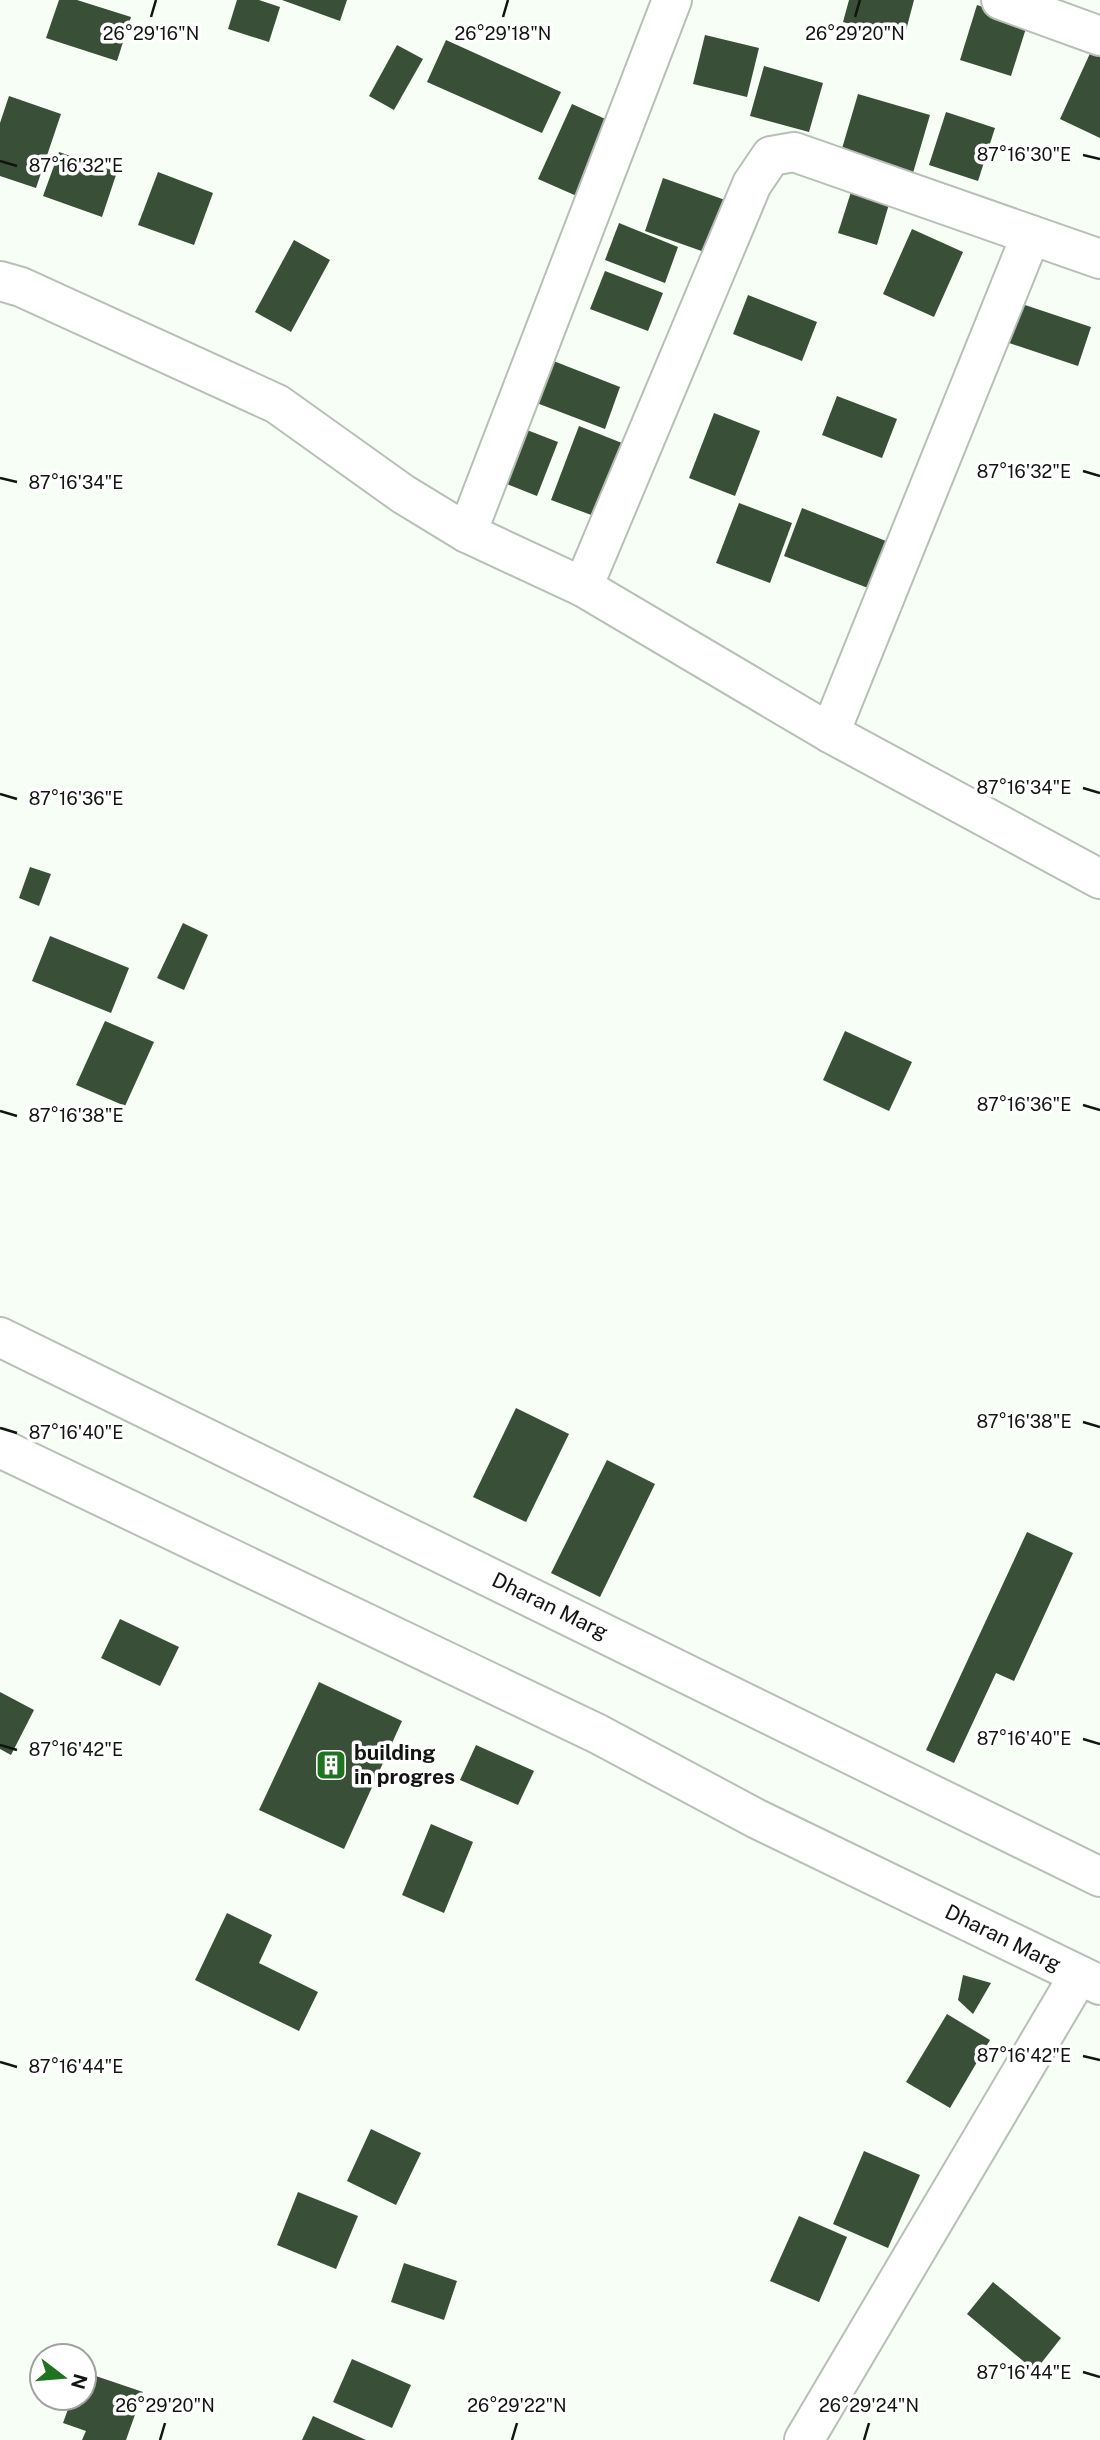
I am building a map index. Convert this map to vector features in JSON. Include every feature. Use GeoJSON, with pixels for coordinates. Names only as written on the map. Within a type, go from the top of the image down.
{"type":"FeatureCollection","features":[{"type":"Feature","properties":{"kind":"street"},"geometry":{"type":"LineString","coordinates":[[467,533],[672,0]]}},
{"type":"Feature","properties":{"kind":"street"},"geometry":{"type":"LineString","coordinates":[[1001,0],[1100,36]]}},
{"type":"Feature","properties":{"kind":"street"},"geometry":{"type":"LineString","coordinates":[[583,587],[752,184],[771,156],[794,152],[1100,258]]}},
{"type":"Feature","properties":{"kind":"street"},"geometry":{"type":"LineString","coordinates":[[830,733],[1031,235]]}},
{"type":"Feature","properties":{"kind":"street"},"geometry":{"type":"LineString","coordinates":[[0,281],[21,287],[277,404],[403,494],[467,533],[583,587],[830,733],[1100,879]]}},
{"type":"Feature","properties":{"kind":"street","name":"Dharan Marg"},"geometry":{"type":"LineString","coordinates":[[0,1337],[1100,1877]]}},
{"type":"Feature","properties":{"kind":"street","name":"Dharan Marg"},"geometry":{"type":"LineString","coordinates":[[0,1448],[598,1734],[757,1819],[1090,1980]]}},
{"type":"Feature","properties":{"kind":"street"},"geometry":{"type":"LineString","coordinates":[[804,2440],[1090,1980]]}},
{"type":"Feature","properties":{"kind":"building"},"geometry":{"type":"Polygon","coordinates":[[[59,0],[77,0],[131,17],[117,61],[46,38],[59,0]]]}},
{"type":"Feature","properties":{"kind":"building"},"geometry":{"type":"Polygon","coordinates":[[[237,0],[259,0],[280,7],[269,42],[228,29],[237,0]]]}},
{"type":"Feature","properties":{"kind":"building"},"geometry":{"type":"Polygon","coordinates":[[[282,0],[347,0],[340,21],[282,0]]]}},
{"type":"Feature","properties":{"kind":"building"},"geometry":{"type":"Polygon","coordinates":[[[849,0],[914,0],[904,38],[843,22],[849,0]]]}},
{"type":"Feature","properties":{"kind":"building"},"geometry":{"type":"Polygon","coordinates":[[[977,5],[1028,22],[1011,76],[960,60],[977,5]]]}},
{"type":"Feature","properties":{"kind":"building"},"geometry":{"type":"Polygon","coordinates":[[[705,35],[759,48],[747,97],[693,84],[705,35]]]}},
{"type":"Feature","properties":{"kind":"building"},"geometry":{"type":"Polygon","coordinates":[[[446,40],[561,92],[542,133],[427,82],[446,40]]]}},
{"type":"Feature","properties":{"kind":"building"},"geometry":{"type":"Polygon","coordinates":[[[397,45],[423,59],[394,110],[369,96],[397,45]]]}},
{"type":"Feature","properties":{"kind":"building"},"geometry":{"type":"Polygon","coordinates":[[[1092,49],[1100,53],[1100,138],[1060,119],[1092,49]]]}},
{"type":"Feature","properties":{"kind":"building"},"geometry":{"type":"Polygon","coordinates":[[[764,66],[823,83],[809,132],[750,116],[764,66]]]}},
{"type":"Feature","properties":{"kind":"building"},"geometry":{"type":"Polygon","coordinates":[[[858,94],[930,115],[913,173],[841,152],[858,94]]]}},
{"type":"Feature","properties":{"kind":"building"},"geometry":{"type":"Polygon","coordinates":[[[9,96],[61,114],[36,188],[0,176],[0,123],[9,96]]]}},
{"type":"Feature","properties":{"kind":"building"},"geometry":{"type":"Polygon","coordinates":[[[572,104],[612,122],[579,197],[538,179],[572,104]]]}},
{"type":"Feature","properties":{"kind":"building"},"geometry":{"type":"Polygon","coordinates":[[[946,112],[995,128],[978,181],[929,165],[946,112]]]}},
{"type":"Feature","properties":{"kind":"building"},"geometry":{"type":"Polygon","coordinates":[[[59,152],[117,172],[102,217],[43,196],[59,152]]]}},
{"type":"Feature","properties":{"kind":"building"},"geometry":{"type":"Polygon","coordinates":[[[158,172],[213,193],[194,245],[138,225],[158,172]]]}},
{"type":"Feature","properties":{"kind":"building"},"geometry":{"type":"Polygon","coordinates":[[[663,178],[728,201],[710,254],[645,231],[663,178]]]}},
{"type":"Feature","properties":{"kind":"building"},"geometry":{"type":"Polygon","coordinates":[[[851,192],[889,204],[877,245],[838,233],[851,192]]]}},
{"type":"Feature","properties":{"kind":"building"},"geometry":{"type":"Polygon","coordinates":[[[619,223],[678,247],[665,283],[605,260],[619,223]]]}},
{"type":"Feature","properties":{"kind":"building"},"geometry":{"type":"Polygon","coordinates":[[[912,229],[963,252],[934,317],[883,294],[912,229]]]}},
{"type":"Feature","properties":{"kind":"building"},"geometry":{"type":"Polygon","coordinates":[[[294,240],[330,260],[291,332],[255,312],[294,240]]]}},
{"type":"Feature","properties":{"kind":"building"},"geometry":{"type":"Polygon","coordinates":[[[605,271],[663,293],[648,331],[590,309],[605,271]]]}},
{"type":"Feature","properties":{"kind":"building"},"geometry":{"type":"Polygon","coordinates":[[[748,295],[817,322],[802,361],[733,334],[748,295]]]}},
{"type":"Feature","properties":{"kind":"building"},"geometry":{"type":"Polygon","coordinates":[[[1019,303],[1091,327],[1078,366],[1006,342],[1019,303]]]}},
{"type":"Feature","properties":{"kind":"building"},"geometry":{"type":"Polygon","coordinates":[[[551,360],[620,387],[605,429],[534,402],[551,360]]]}},
{"type":"Feature","properties":{"kind":"building"},"geometry":{"type":"Polygon","coordinates":[[[837,396],[897,419],[882,458],[822,435],[837,396]]]}},
{"type":"Feature","properties":{"kind":"building"},"geometry":{"type":"Polygon","coordinates":[[[714,413],[760,431],[735,496],[689,478],[714,413]]]}},
{"type":"Feature","properties":{"kind":"building"},"geometry":{"type":"Polygon","coordinates":[[[514,425],[558,442],[537,496],[494,479],[514,425]]]}},
{"type":"Feature","properties":{"kind":"building"},"geometry":{"type":"Polygon","coordinates":[[[579,426],[622,443],[594,516],[551,500],[579,426]]]}},
{"type":"Feature","properties":{"kind":"building"},"geometry":{"type":"Polygon","coordinates":[[[739,503],[792,523],[770,583],[716,563],[739,503]]]}},
{"type":"Feature","properties":{"kind":"building"},"geometry":{"type":"Polygon","coordinates":[[[802,508],[886,541],[868,588],[784,556],[802,508]]]}},
{"type":"Feature","properties":{"kind":"building"},"geometry":{"type":"Polygon","coordinates":[[[30,867],[51,874],[39,906],[19,898],[30,867]]]}},
{"type":"Feature","properties":{"kind":"building"},"geometry":{"type":"Polygon","coordinates":[[[183,923],[208,935],[184,990],[157,978],[183,923]]]}},
{"type":"Feature","properties":{"kind":"building"},"geometry":{"type":"Polygon","coordinates":[[[50,936],[129,968],[111,1013],[32,981],[50,936]]]}},
{"type":"Feature","properties":{"kind":"building"},"geometry":{"type":"Polygon","coordinates":[[[105,1021],[154,1042],[125,1106],[76,1085],[105,1021]]]}},
{"type":"Feature","properties":{"kind":"building"},"geometry":{"type":"Polygon","coordinates":[[[845,1031],[912,1062],[889,1111],[823,1080],[845,1031]]]}},
{"type":"Feature","properties":{"kind":"building"},"geometry":{"type":"Polygon","coordinates":[[[516,1408],[569,1434],[526,1522],[473,1497],[516,1408]]]}},
{"type":"Feature","properties":{"kind":"building"},"geometry":{"type":"Polygon","coordinates":[[[607,1460],[655,1484],[600,1597],[551,1573],[607,1460]]]}},
{"type":"Feature","properties":{"kind":"building"},"geometry":{"type":"Polygon","coordinates":[[[1027,1532],[1073,1553],[1014,1681],[996,1673],[954,1763],[926,1750],[1027,1532]]]}},
{"type":"Feature","properties":{"kind":"building"},"geometry":{"type":"Polygon","coordinates":[[[120,1619],[179,1647],[160,1686],[101,1658],[120,1619]]]}},
{"type":"Feature","properties":{"kind":"building","name":"building in progres"},"geometry":{"type":"Polygon","coordinates":[[[319,1682],[402,1721],[344,1849],[259,1810],[319,1682]]]}},
{"type":"Feature","properties":{"kind":"building"},"geometry":{"type":"Polygon","coordinates":[[[0,1692],[34,1710],[11,1755],[0,1749],[0,1692]]]}},
{"type":"Feature","properties":{"kind":"building"},"geometry":{"type":"Polygon","coordinates":[[[476,1745],[534,1771],[518,1805],[460,1780],[476,1745]]]}},
{"type":"Feature","properties":{"kind":"building"},"geometry":{"type":"Polygon","coordinates":[[[431,1824],[473,1842],[444,1913],[402,1895],[431,1824]]]}},
{"type":"Feature","properties":{"kind":"building"},"geometry":{"type":"Polygon","coordinates":[[[227,1913],[272,1935],[259,1963],[318,1992],[299,2031],[195,1980],[227,1913]]]}},
{"type":"Feature","properties":{"kind":"building"},"geometry":{"type":"Polygon","coordinates":[[[963,1975],[991,1983],[973,2014],[958,2000],[963,1975]]]}},
{"type":"Feature","properties":{"kind":"building"},"geometry":{"type":"Polygon","coordinates":[[[947,2014],[990,2040],[950,2108],[906,2082],[947,2014]]]}},
{"type":"Feature","properties":{"kind":"building"},"geometry":{"type":"Polygon","coordinates":[[[371,2129],[421,2153],[396,2205],[347,2181],[371,2129]]]}},
{"type":"Feature","properties":{"kind":"building"},"geometry":{"type":"Polygon","coordinates":[[[864,2151],[920,2175],[888,2248],[833,2224],[864,2151]]]}},
{"type":"Feature","properties":{"kind":"building"},"geometry":{"type":"Polygon","coordinates":[[[298,2192],[358,2216],[336,2269],[277,2245],[298,2192]]]}},
{"type":"Feature","properties":{"kind":"building"},"geometry":{"type":"Polygon","coordinates":[[[799,2216],[847,2237],[819,2302],[770,2281],[799,2216]]]}},
{"type":"Feature","properties":{"kind":"building"},"geometry":{"type":"Polygon","coordinates":[[[404,2263],[457,2281],[444,2320],[391,2302],[404,2263]]]}},
{"type":"Feature","properties":{"kind":"building"},"geometry":{"type":"Polygon","coordinates":[[[993,2282],[1061,2338],[1035,2371],[967,2314],[993,2282]]]}},
{"type":"Feature","properties":{"kind":"building"},"geometry":{"type":"Polygon","coordinates":[[[352,2359],[411,2385],[392,2428],[333,2402],[352,2359]]]}},
{"type":"Feature","properties":{"kind":"building"},"geometry":{"type":"Polygon","coordinates":[[[98,2377],[143,2392],[126,2440],[82,2440],[86,2431],[63,2423],[67,2412],[98,2412],[98,2377]]]}},
{"type":"Feature","properties":{"kind":"building"},"geometry":{"type":"Polygon","coordinates":[[[313,2416],[366,2440],[302,2440],[313,2416]]]}},
{"type":"Feature","properties":{"kind":"place","name":"building in progres"},"geometry":{"type":"Point","coordinates":[331,1765]}}]}
